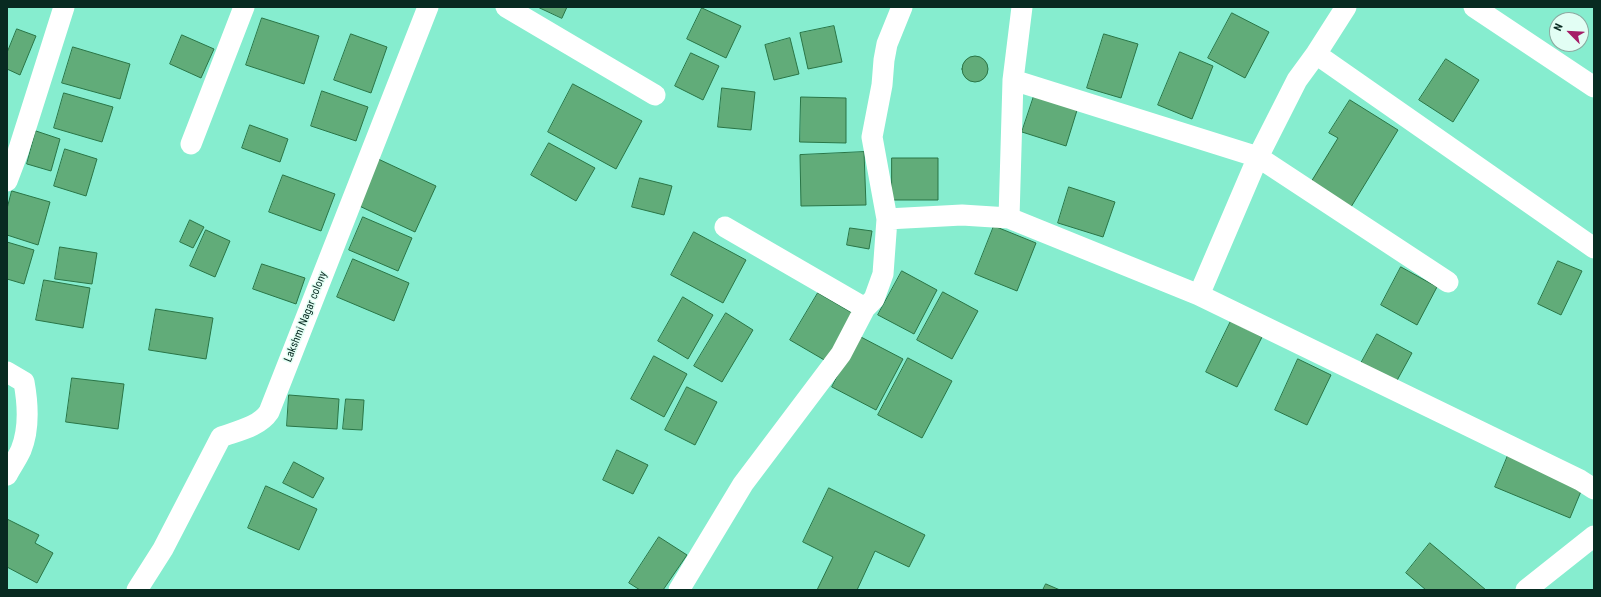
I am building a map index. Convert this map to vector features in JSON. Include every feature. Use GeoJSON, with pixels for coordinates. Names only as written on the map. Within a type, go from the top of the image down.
{"type":"FeatureCollection","features":[{"type":"Feature","properties":{"kind":"street"},"geometry":{"type":"LineString","coordinates":[[7,180],[18,152],[64,7]]}},
{"type":"Feature","properties":{"kind":"street"},"geometry":{"type":"LineString","coordinates":[[191,144],[244,7]]}},
{"type":"Feature","properties":{"kind":"street","name":"Lakshmi Nagar colony"},"geometry":{"type":"LineString","coordinates":[[137,590],[163,548],[220,437],[255,424],[265,418],[269,412],[428,7]]}},
{"type":"Feature","properties":{"kind":"street"},"geometry":{"type":"LineString","coordinates":[[506,7],[655,95]]}},
{"type":"Feature","properties":{"kind":"street"},"geometry":{"type":"LineString","coordinates":[[679,590],[743,484],[840,354],[865,308],[874,299],[883,274],[887,219],[872,137],[882,85],[887,44],[902,7]]}},
{"type":"Feature","properties":{"kind":"street"},"geometry":{"type":"LineString","coordinates":[[1009,218],[1014,80],[1022,7]]}},
{"type":"Feature","properties":{"kind":"street"},"geometry":{"type":"LineString","coordinates":[[1199,295],[1258,157],[1297,80],[1316,54],[1346,7]]}},
{"type":"Feature","properties":{"kind":"street"},"geometry":{"type":"LineString","coordinates":[[1474,7],[1594,87]]}},
{"type":"Feature","properties":{"kind":"street"},"geometry":{"type":"LineString","coordinates":[[1316,54],[1594,248]]}},
{"type":"Feature","properties":{"kind":"street"},"geometry":{"type":"LineString","coordinates":[[1014,80],[1258,157],[1448,282]]}},
{"type":"Feature","properties":{"kind":"street"},"geometry":{"type":"LineString","coordinates":[[887,219],[962,215],[1009,218],[1199,295],[1580,480],[1594,489]]}},
{"type":"Feature","properties":{"kind":"street"},"geometry":{"type":"LineString","coordinates":[[725,227],[865,308]]}},
{"type":"Feature","properties":{"kind":"street"},"geometry":{"type":"LineString","coordinates":[[7,372],[24,382],[28,403],[28,423],[21,449],[7,475]]}},
{"type":"Feature","properties":{"kind":"street"},"geometry":{"type":"LineString","coordinates":[[1526,590],[1594,536]]}},
{"type":"Feature","properties":{"kind":"building"},"geometry":{"type":"Polygon","coordinates":[[[538,7],[567,7],[562,18],[538,7]]]}},
{"type":"Feature","properties":{"kind":"building"},"geometry":{"type":"Polygon","coordinates":[[[702,8],[741,26],[726,58],[687,39],[702,8]]]}},
{"type":"Feature","properties":{"kind":"building"},"geometry":{"type":"Polygon","coordinates":[[[1232,13],[1269,32],[1245,78],[1208,58],[1232,13]]]}},
{"type":"Feature","properties":{"kind":"building"},"geometry":{"type":"Polygon","coordinates":[[[262,18],[319,36],[304,84],[246,65],[262,18]]]}},
{"type":"Feature","properties":{"kind":"building"},"geometry":{"type":"Polygon","coordinates":[[[834,26],[842,62],[808,69],[800,33],[834,26]]]}},
{"type":"Feature","properties":{"kind":"building"},"geometry":{"type":"Polygon","coordinates":[[[17,29],[36,36],[20,75],[7,69],[7,53],[17,29]]]}},
{"type":"Feature","properties":{"kind":"building"},"geometry":{"type":"Polygon","coordinates":[[[351,34],[387,47],[371,93],[334,80],[351,34]]]}},
{"type":"Feature","properties":{"kind":"building"},"geometry":{"type":"Polygon","coordinates":[[[1104,34],[1138,44],[1121,98],[1087,88],[1104,34]]]}},
{"type":"Feature","properties":{"kind":"building"},"geometry":{"type":"Polygon","coordinates":[[[182,35],[214,49],[201,78],[170,64],[182,35]]]}},
{"type":"Feature","properties":{"kind":"building"},"geometry":{"type":"Polygon","coordinates":[[[790,38],[799,74],[774,80],[765,45],[790,38]]]}},
{"type":"Feature","properties":{"kind":"building"},"geometry":{"type":"Polygon","coordinates":[[[73,47],[130,64],[120,99],[62,83],[73,47]]]}},
{"type":"Feature","properties":{"kind":"building"},"geometry":{"type":"Polygon","coordinates":[[[1180,52],[1213,66],[1192,119],[1158,105],[1180,52]]]}},
{"type":"Feature","properties":{"kind":"building"},"geometry":{"type":"Polygon","coordinates":[[[691,53],[719,66],[703,100],[675,86],[691,53]]]}},
{"type":"Feature","properties":{"kind":"building"},"geometry":{"type":"Polygon","coordinates":[[[975,56],[985,59],[988,69],[985,79],[975,82],[965,79],[962,69],[965,59],[975,56]]]}},
{"type":"Feature","properties":{"kind":"building"},"geometry":{"type":"Polygon","coordinates":[[[1446,59],[1479,80],[1453,122],[1419,100],[1446,59]]]}},
{"type":"Feature","properties":{"kind":"building"},"geometry":{"type":"Polygon","coordinates":[[[573,84],[642,121],[616,169],[548,132],[573,84]]]}},
{"type":"Feature","properties":{"kind":"building"},"geometry":{"type":"Polygon","coordinates":[[[722,88],[755,92],[751,130],[718,127],[722,88]]]}},
{"type":"Feature","properties":{"kind":"building"},"geometry":{"type":"Polygon","coordinates":[[[322,91],[368,107],[356,141],[311,126],[322,91]]]}},
{"type":"Feature","properties":{"kind":"building"},"geometry":{"type":"Polygon","coordinates":[[[64,93],[113,107],[102,142],[54,128],[64,93]]]}},
{"type":"Feature","properties":{"kind":"building"},"geometry":{"type":"Polygon","coordinates":[[[1035,93],[1078,107],[1066,146],[1022,132],[1035,93]]]}},
{"type":"Feature","properties":{"kind":"building"},"geometry":{"type":"Polygon","coordinates":[[[801,97],[846,98],[846,143],[800,142],[801,97]]]}},
{"type":"Feature","properties":{"kind":"building"},"geometry":{"type":"Polygon","coordinates":[[[1350,100],[1398,130],[1351,207],[1311,182],[1338,138],[1329,133],[1350,100]]]}},
{"type":"Feature","properties":{"kind":"building"},"geometry":{"type":"Polygon","coordinates":[[[250,125],[288,139],[280,162],[242,148],[250,125]]]}},
{"type":"Feature","properties":{"kind":"building"},"geometry":{"type":"Polygon","coordinates":[[[36,131],[60,139],[51,171],[27,164],[36,131]]]}},
{"type":"Feature","properties":{"kind":"building"},"geometry":{"type":"Polygon","coordinates":[[[549,143],[595,168],[576,201],[531,175],[549,143]]]}},
{"type":"Feature","properties":{"kind":"building"},"geometry":{"type":"Polygon","coordinates":[[[65,149],[97,159],[86,196],[54,186],[65,149]]]}},
{"type":"Feature","properties":{"kind":"building"},"geometry":{"type":"Polygon","coordinates":[[[864,152],[866,205],[801,206],[800,155],[864,152]]]}},
{"type":"Feature","properties":{"kind":"building"},"geometry":{"type":"Polygon","coordinates":[[[376,158],[436,186],[415,232],[355,204],[376,158]]]}},
{"type":"Feature","properties":{"kind":"building"},"geometry":{"type":"Polygon","coordinates":[[[892,158],[938,158],[938,200],[892,200],[892,158]]]}},
{"type":"Feature","properties":{"kind":"building"},"geometry":{"type":"Polygon","coordinates":[[[283,175],[335,194],[321,231],[269,212],[283,175]]]}},
{"type":"Feature","properties":{"kind":"building"},"geometry":{"type":"Polygon","coordinates":[[[640,178],[672,186],[664,215],[632,207],[640,178]]]}},
{"type":"Feature","properties":{"kind":"building"},"geometry":{"type":"Polygon","coordinates":[[[1069,187],[1115,202],[1103,237],[1058,223],[1069,187]]]}},
{"type":"Feature","properties":{"kind":"building"},"geometry":{"type":"Polygon","coordinates":[[[12,191],[50,202],[38,245],[7,235],[7,209],[12,191]]]}},
{"type":"Feature","properties":{"kind":"building"},"geometry":{"type":"Polygon","coordinates":[[[363,217],[412,238],[398,271],[349,250],[363,217]]]}},
{"type":"Feature","properties":{"kind":"building"},"geometry":{"type":"Polygon","coordinates":[[[190,220],[204,227],[193,248],[180,242],[190,220]]]}},
{"type":"Feature","properties":{"kind":"building"},"geometry":{"type":"Polygon","coordinates":[[[994,226],[1036,243],[1017,291],[975,274],[994,226]]]}},
{"type":"Feature","properties":{"kind":"building"},"geometry":{"type":"Polygon","coordinates":[[[850,228],[872,231],[869,249],[847,245],[850,228]]]}},
{"type":"Feature","properties":{"kind":"building"},"geometry":{"type":"Polygon","coordinates":[[[206,230],[230,241],[215,277],[190,266],[206,230]]]}},
{"type":"Feature","properties":{"kind":"building"},"geometry":{"type":"Polygon","coordinates":[[[694,232],[746,260],[723,303],[671,275],[694,232]]]}},
{"type":"Feature","properties":{"kind":"building"},"geometry":{"type":"Polygon","coordinates":[[[7,242],[34,250],[24,284],[7,279],[7,242]]]}},
{"type":"Feature","properties":{"kind":"building"},"geometry":{"type":"Polygon","coordinates":[[[60,247],[97,253],[92,284],[55,279],[60,247]]]}},
{"type":"Feature","properties":{"kind":"building"},"geometry":{"type":"Polygon","coordinates":[[[353,259],[409,283],[394,321],[337,297],[353,259]]]}},
{"type":"Feature","properties":{"kind":"building"},"geometry":{"type":"Polygon","coordinates":[[[1558,261],[1582,271],[1561,315],[1538,304],[1558,261]]]}},
{"type":"Feature","properties":{"kind":"building"},"geometry":{"type":"Polygon","coordinates":[[[262,264],[305,278],[296,304],[253,289],[262,264]]]}},
{"type":"Feature","properties":{"kind":"building"},"geometry":{"type":"Polygon","coordinates":[[[1401,267],[1437,287],[1417,325],[1381,305],[1401,267]]]}},
{"type":"Feature","properties":{"kind":"building"},"geometry":{"type":"Polygon","coordinates":[[[902,271],[937,290],[914,334],[878,315],[902,271]]]}},
{"type":"Feature","properties":{"kind":"building"},"geometry":{"type":"Polygon","coordinates":[[[44,280],[90,288],[83,328],[36,320],[44,280]]]}},
{"type":"Feature","properties":{"kind":"building"},"geometry":{"type":"Polygon","coordinates":[[[943,292],[978,311],[952,359],[917,340],[943,292]]]}},
{"type":"Feature","properties":{"kind":"building"},"geometry":{"type":"Polygon","coordinates":[[[818,293],[854,314],[826,361],[790,340],[818,293]]]}},
{"type":"Feature","properties":{"kind":"building"},"geometry":{"type":"Polygon","coordinates":[[[683,297],[713,315],[688,359],[658,341],[683,297]]]}},
{"type":"Feature","properties":{"kind":"building"},"geometry":{"type":"Polygon","coordinates":[[[156,309],[213,318],[206,359],[149,350],[156,309]]]}},
{"type":"Feature","properties":{"kind":"building"},"geometry":{"type":"Polygon","coordinates":[[[726,313],[753,330],[722,382],[694,366],[726,313]]]}},
{"type":"Feature","properties":{"kind":"building"},"geometry":{"type":"Polygon","coordinates":[[[1231,321],[1262,337],[1237,387],[1206,372],[1231,321]]]}},
{"type":"Feature","properties":{"kind":"building"},"geometry":{"type":"Polygon","coordinates":[[[1377,334],[1412,353],[1394,386],[1359,367],[1377,334]]]}},
{"type":"Feature","properties":{"kind":"building"},"geometry":{"type":"Polygon","coordinates":[[[859,336],[903,359],[876,410],[832,387],[859,336]]]}},
{"type":"Feature","properties":{"kind":"building"},"geometry":{"type":"Polygon","coordinates":[[[654,356],[687,374],[664,417],[631,399],[654,356]]]}},
{"type":"Feature","properties":{"kind":"building"},"geometry":{"type":"Polygon","coordinates":[[[908,358],[952,381],[922,438],[878,415],[908,358]]]}},
{"type":"Feature","properties":{"kind":"building"},"geometry":{"type":"Polygon","coordinates":[[[1298,359],[1331,375],[1307,425],[1275,410],[1298,359]]]}},
{"type":"Feature","properties":{"kind":"building"},"geometry":{"type":"Polygon","coordinates":[[[72,378],[124,384],[118,429],[66,422],[72,378]]]}},
{"type":"Feature","properties":{"kind":"building"},"geometry":{"type":"Polygon","coordinates":[[[687,387],[717,402],[695,445],[665,430],[687,387]]]}},
{"type":"Feature","properties":{"kind":"building"},"geometry":{"type":"Polygon","coordinates":[[[289,395],[339,399],[337,429],[287,426],[289,395]]]}},
{"type":"Feature","properties":{"kind":"building"},"geometry":{"type":"Polygon","coordinates":[[[346,399],[364,400],[362,430],[343,429],[346,399]]]}},
{"type":"Feature","properties":{"kind":"building"},"geometry":{"type":"Polygon","coordinates":[[[617,450],[648,465],[633,494],[603,480],[617,450]]]}},
{"type":"Feature","properties":{"kind":"building"},"geometry":{"type":"Polygon","coordinates":[[[1509,453],[1584,484],[1570,518],[1495,487],[1509,453]]]}},
{"type":"Feature","properties":{"kind":"building"},"geometry":{"type":"Polygon","coordinates":[[[294,462],[324,478],[313,498],[283,483],[294,462]]]}},
{"type":"Feature","properties":{"kind":"building"},"geometry":{"type":"Polygon","coordinates":[[[266,486],[317,509],[299,550],[248,528],[266,486]]]}},
{"type":"Feature","properties":{"kind":"building"},"geometry":{"type":"Polygon","coordinates":[[[829,488],[925,535],[909,567],[875,551],[857,590],[817,590],[833,557],[803,542],[829,488]]]}},
{"type":"Feature","properties":{"kind":"building"},"geometry":{"type":"Polygon","coordinates":[[[7,519],[39,535],[35,543],[53,553],[37,583],[7,567],[7,519]]]}},
{"type":"Feature","properties":{"kind":"building"},"geometry":{"type":"Polygon","coordinates":[[[659,537],[687,555],[663,590],[640,590],[629,583],[659,537]]]}},
{"type":"Feature","properties":{"kind":"building"},"geometry":{"type":"Polygon","coordinates":[[[1430,543],[1486,590],[1426,590],[1406,573],[1430,543]]]}},
{"type":"Feature","properties":{"kind":"building"},"geometry":{"type":"Polygon","coordinates":[[[1046,584],[1060,590],[1043,590],[1046,584]]]}}]}
